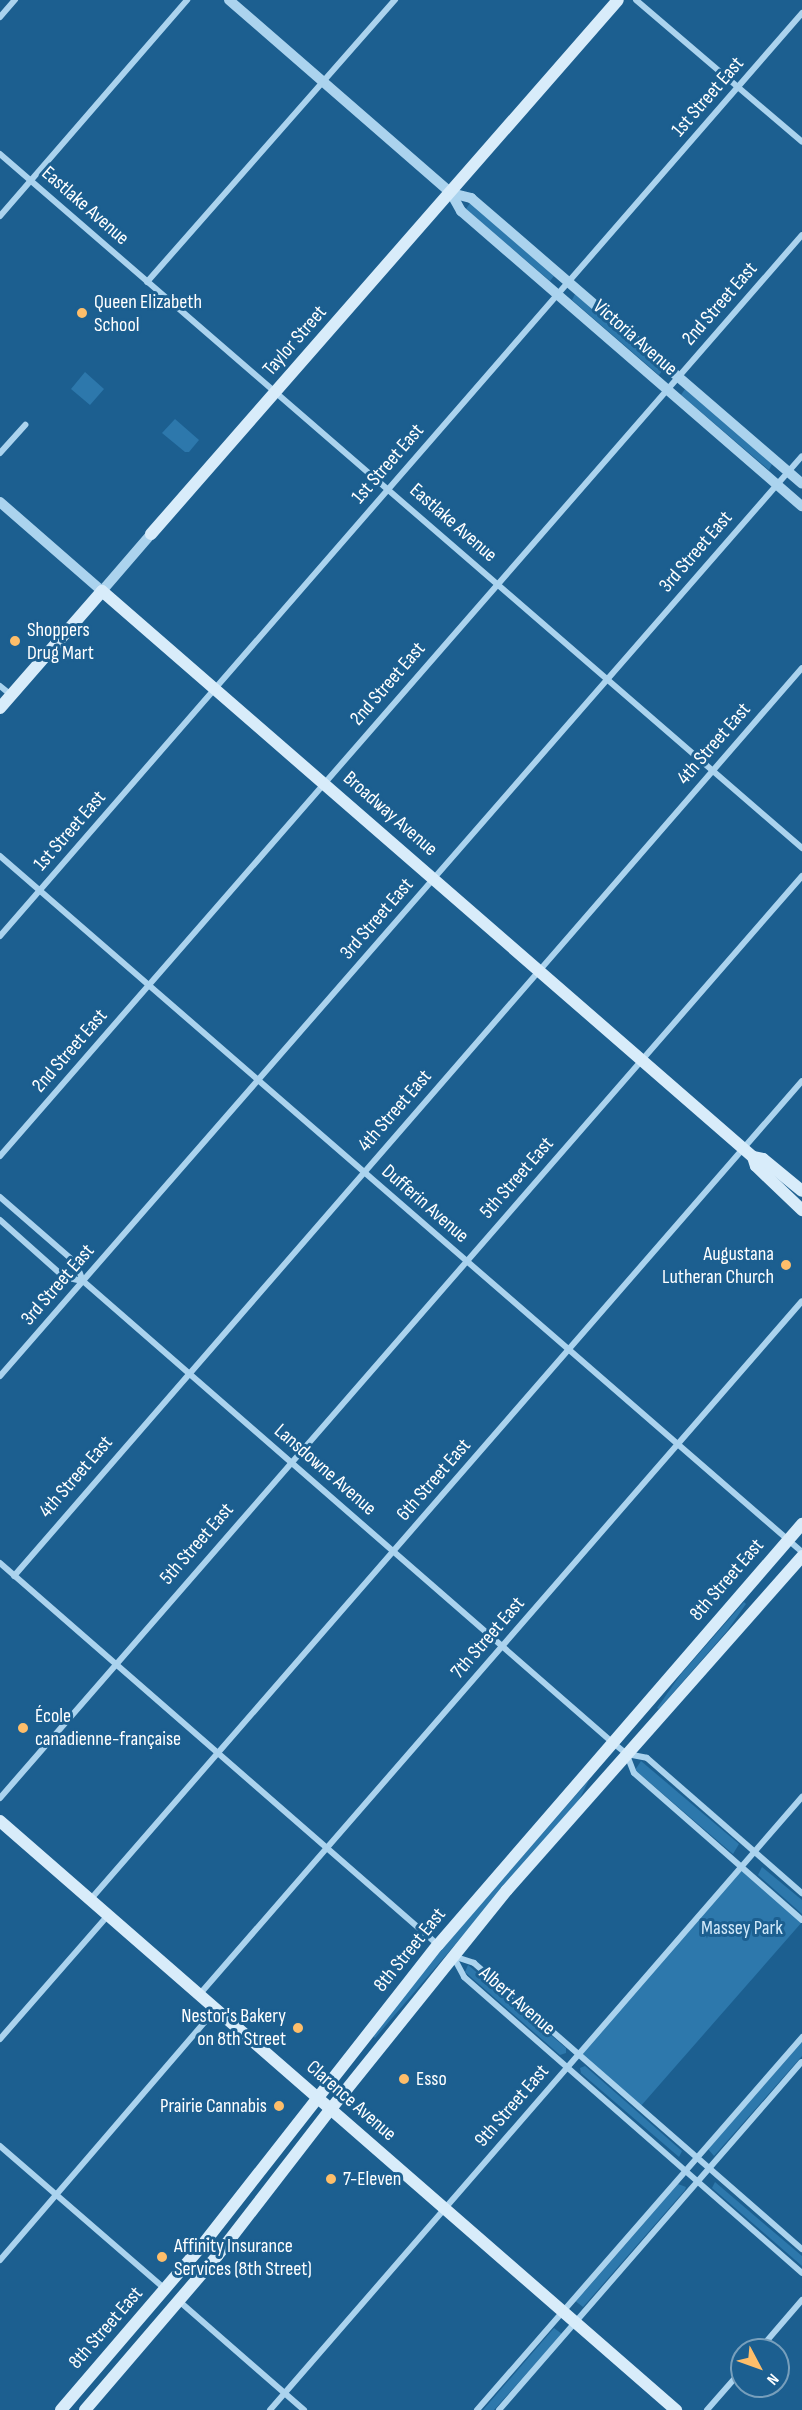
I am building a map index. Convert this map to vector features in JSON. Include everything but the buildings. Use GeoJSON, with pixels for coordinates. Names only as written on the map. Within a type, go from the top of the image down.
{"type":"FeatureCollection","features":[{"type":"Feature","properties":{"kind":"main road","name":"Taylor Street"},"geometry":{"type":"LineString","coordinates":[[151,534],[618,0]]}},
{"type":"Feature","properties":{"kind":"main road","name":"Taylor Street"},"geometry":{"type":"LineString","coordinates":[[0,708],[102,591]]}},
{"type":"Feature","properties":{"kind":"main road","name":"Broadway Avenue"},"geometry":{"type":"LineString","coordinates":[[102,591],[748,1153],[756,1166],[802,1210]]}},
{"type":"Feature","properties":{"kind":"main road","name":"Broadway Avenue"},"geometry":{"type":"LineString","coordinates":[[748,1153],[763,1159],[802,1191]]}},
{"type":"Feature","properties":{"kind":"main road","name":"8th Street East"},"geometry":{"type":"LineString","coordinates":[[61,2410],[166,2289],[438,1945],[802,1524]]}},
{"type":"Feature","properties":{"kind":"main road","name":"8th Street East"},"geometry":{"type":"LineString","coordinates":[[86,2410],[179,2301],[453,1956],[802,1554]]}},
{"type":"Feature","properties":{"kind":"main road","name":"Clarence Avenue"},"geometry":{"type":"LineString","coordinates":[[0,1821],[676,2410]]}},
{"type":"Feature","properties":{"kind":"street"},"geometry":{"type":"LineString","coordinates":[[0,17],[15,0]]}},
{"type":"Feature","properties":{"kind":"street"},"geometry":{"type":"LineString","coordinates":[[0,216],[187,0]]}},
{"type":"Feature","properties":{"kind":"street","name":"Victoria Avenue"},"geometry":{"type":"LineString","coordinates":[[229,0],[451,193],[461,211],[802,506]]}},
{"type":"Feature","properties":{"kind":"street"},"geometry":{"type":"LineString","coordinates":[[147,282],[395,0]]}},
{"type":"Feature","properties":{"kind":"street"},"geometry":{"type":"LineString","coordinates":[[636,0],[802,142]]}},
{"type":"Feature","properties":{"kind":"street","name":"1st Street East"},"geometry":{"type":"LineString","coordinates":[[0,936],[802,13]]}},
{"type":"Feature","properties":{"kind":"street","name":"Eastlake Avenue"},"geometry":{"type":"LineString","coordinates":[[0,154],[802,848]]}},
{"type":"Feature","properties":{"kind":"street","name":"Victoria Avenue"},"geometry":{"type":"LineString","coordinates":[[451,193],[471,198],[802,484]]}},
{"type":"Feature","properties":{"kind":"street","name":"2nd Street East"},"geometry":{"type":"LineString","coordinates":[[0,1156],[802,235]]}},
{"type":"Feature","properties":{"kind":"street"},"geometry":{"type":"LineString","coordinates":[[0,453],[25,425]]}},
{"type":"Feature","properties":{"kind":"street","name":"3rd Street East"},"geometry":{"type":"LineString","coordinates":[[0,1376],[802,456]]}},
{"type":"Feature","properties":{"kind":"street","name":"Broadway Avenue"},"geometry":{"type":"LineString","coordinates":[[0,502],[102,591]]}},
{"type":"Feature","properties":{"kind":"street","name":"Taylor Street"},"geometry":{"type":"LineString","coordinates":[[102,591],[151,534]]}},
{"type":"Feature","properties":{"kind":"street","name":"4th Street East"},"geometry":{"type":"LineString","coordinates":[[14,1576],[802,668]]}},
{"type":"Feature","properties":{"kind":"street"},"geometry":{"type":"LineString","coordinates":[[0,686],[11,696]]}},
{"type":"Feature","properties":{"kind":"street","name":"Dufferin Avenue"},"geometry":{"type":"LineString","coordinates":[[0,856],[802,1554]]}},
{"type":"Feature","properties":{"kind":"street","name":"5th Street East"},"geometry":{"type":"LineString","coordinates":[[0,1798],[161,1610],[802,876]]}},
{"type":"Feature","properties":{"kind":"street","name":"6th Street East"},"geometry":{"type":"LineString","coordinates":[[90,1899],[568,1351],[748,1153],[802,1081]]}},
{"type":"Feature","properties":{"kind":"street","name":"Lansdowne Avenue"},"geometry":{"type":"LineString","coordinates":[[0,1197],[76,1263],[83,1281]]}},
{"type":"Feature","properties":{"kind":"street","name":"Lansdowne Avenue"},"geometry":{"type":"LineString","coordinates":[[0,1220],[64,1276],[83,1281],[612,1742],[627,1754],[647,1758],[802,1893]]}},
{"type":"Feature","properties":{"kind":"street","name":"7th Street East"},"geometry":{"type":"LineString","coordinates":[[199,1995],[802,1301]]}},
{"type":"Feature","properties":{"kind":"street"},"geometry":{"type":"LineString","coordinates":[[0,1563],[438,1945]]}},
{"type":"Feature","properties":{"kind":"street","name":"Lansdowne Avenue"},"geometry":{"type":"LineString","coordinates":[[627,1754],[634,1773],[802,1920]]}},
{"type":"Feature","properties":{"kind":"street","name":"9th Street East"},"geometry":{"type":"LineString","coordinates":[[270,2410],[802,1797]]}},
{"type":"Feature","properties":{"kind":"street"},"geometry":{"type":"LineString","coordinates":[[0,2039],[108,1915]]}},
{"type":"Feature","properties":{"kind":"street","name":"Albert Avenue"},"geometry":{"type":"LineString","coordinates":[[453,1956],[474,1963],[802,2249]]}},
{"type":"Feature","properties":{"kind":"street","name":"Albert Avenue"},"geometry":{"type":"LineString","coordinates":[[453,1956],[464,1977],[802,2273]]}},
{"type":"Feature","properties":{"kind":"street"},"geometry":{"type":"LineString","coordinates":[[0,2260],[215,2010]]}},
{"type":"Feature","properties":{"kind":"street"},"geometry":{"type":"LineString","coordinates":[[477,2410],[802,2037]]}},
{"type":"Feature","properties":{"kind":"street"},"geometry":{"type":"LineString","coordinates":[[499,2410],[802,2062]]}},
{"type":"Feature","properties":{"kind":"street"},"geometry":{"type":"LineString","coordinates":[[0,2146],[166,2289]]}},
{"type":"Feature","properties":{"kind":"street"},"geometry":{"type":"LineString","coordinates":[[179,2301],[304,2410]]}},
{"type":"Feature","properties":{"kind":"street"},"geometry":{"type":"LineString","coordinates":[[770,2338],[802,2301]]}},
{"type":"Feature","properties":{"kind":"street"},"geometry":{"type":"LineString","coordinates":[[707,2410],[730,2384]]}},
{"type":"Feature","properties":{"kind":"green space"},"geometry":{"type":"Polygon","coordinates":[[[470,203],[554,276],[550,281],[466,209],[470,203]]]}},
{"type":"Feature","properties":{"kind":"green space"},"geometry":{"type":"Polygon","coordinates":[[[575,294],[663,370],[659,375],[572,300],[575,294]]]}},
{"type":"Feature","properties":{"kind":"green space"},"geometry":{"type":"Polygon","coordinates":[[[85,372],[104,389],[90,405],[71,389],[85,372]]]}},
{"type":"Feature","properties":{"kind":"green space"},"geometry":{"type":"Polygon","coordinates":[[[685,389],[772,464],[769,470],[681,395],[685,389]]]}},
{"type":"Feature","properties":{"kind":"green space"},"geometry":{"type":"Polygon","coordinates":[[[175,419],[199,440],[189,452],[185,452],[162,433],[175,419]]]}},
{"type":"Feature","properties":{"kind":"green space"},"geometry":{"type":"Polygon","coordinates":[[[744,1602],[746,1604],[727,1631],[659,1709],[657,1708],[681,1674],[744,1602]]]}},
{"type":"Feature","properties":{"kind":"green space"},"geometry":{"type":"Polygon","coordinates":[[[641,1761],[739,1844],[733,1854],[635,1770],[641,1761]]]}},
{"type":"Feature","properties":{"kind":"green space"},"geometry":{"type":"Polygon","coordinates":[[[589,1780],[579,1800],[375,2038],[373,2036],[421,1973],[589,1780]]]}},
{"type":"Feature","properties":{"kind":"green space","name":"Massey Park"},"geometry":{"type":"Polygon","coordinates":[[[741,1866],[802,1922],[640,2107],[580,2054],[741,1866]]]}},
{"type":"Feature","properties":{"kind":"green space"},"geometry":{"type":"Polygon","coordinates":[[[762,1867],[802,1900],[802,1914],[758,1875],[762,1867]]]}},
{"type":"Feature","properties":{"kind":"green space"},"geometry":{"type":"Polygon","coordinates":[[[468,1965],[566,2048],[566,2053],[560,2055],[465,1972],[468,1965]]]}},
{"type":"Feature","properties":{"kind":"green space"},"geometry":{"type":"Polygon","coordinates":[[[802,2042],[802,2056],[714,2156],[708,2149],[802,2042]]]}},
{"type":"Feature","properties":{"kind":"green space"},"geometry":{"type":"Polygon","coordinates":[[[585,2066],[682,2151],[679,2157],[581,2073],[580,2068],[585,2066]]]}},
{"type":"Feature","properties":{"kind":"green space"},"geometry":{"type":"Polygon","coordinates":[[[715,2182],[802,2256],[802,2266],[712,2188],[715,2182]]]}},
{"type":"Feature","properties":{"kind":"green space"},"geometry":{"type":"Polygon","coordinates":[[[678,2184],[686,2187],[685,2190],[583,2307],[574,2300],[585,2291],[678,2184]]]}},
{"type":"Feature","properties":{"kind":"green space"},"geometry":{"type":"Polygon","coordinates":[[[554,2328],[562,2334],[494,2410],[483,2410],[554,2328]]]}},
{"type":"Feature","properties":{"kind":"place","name":"Queen Elizabeth School"},"geometry":{"type":"Point","coordinates":[82,313]}},
{"type":"Feature","properties":{"kind":"place","name":"Shoppers Drug Mart"},"geometry":{"type":"Point","coordinates":[15,641]}},
{"type":"Feature","properties":{"kind":"place","name":"Augustana Lutheran Church"},"geometry":{"type":"Point","coordinates":[786,1265]}},
{"type":"Feature","properties":{"kind":"place","name":"École canadienne-française"},"geometry":{"type":"Point","coordinates":[23,1728]}},
{"type":"Feature","properties":{"kind":"place","name":"Nestor's Bakery on 8th Street"},"geometry":{"type":"Point","coordinates":[298,2028]}},
{"type":"Feature","properties":{"kind":"place","name":"Esso"},"geometry":{"type":"Point","coordinates":[404,2079]}},
{"type":"Feature","properties":{"kind":"place","name":"Prairie Cannabis"},"geometry":{"type":"Point","coordinates":[279,2106]}},
{"type":"Feature","properties":{"kind":"place","name":"7-Eleven"},"geometry":{"type":"Point","coordinates":[331,2179]}},
{"type":"Feature","properties":{"kind":"place","name":"Affinity Insurance Services (8th Street)"},"geometry":{"type":"Point","coordinates":[162,2257]}}]}
